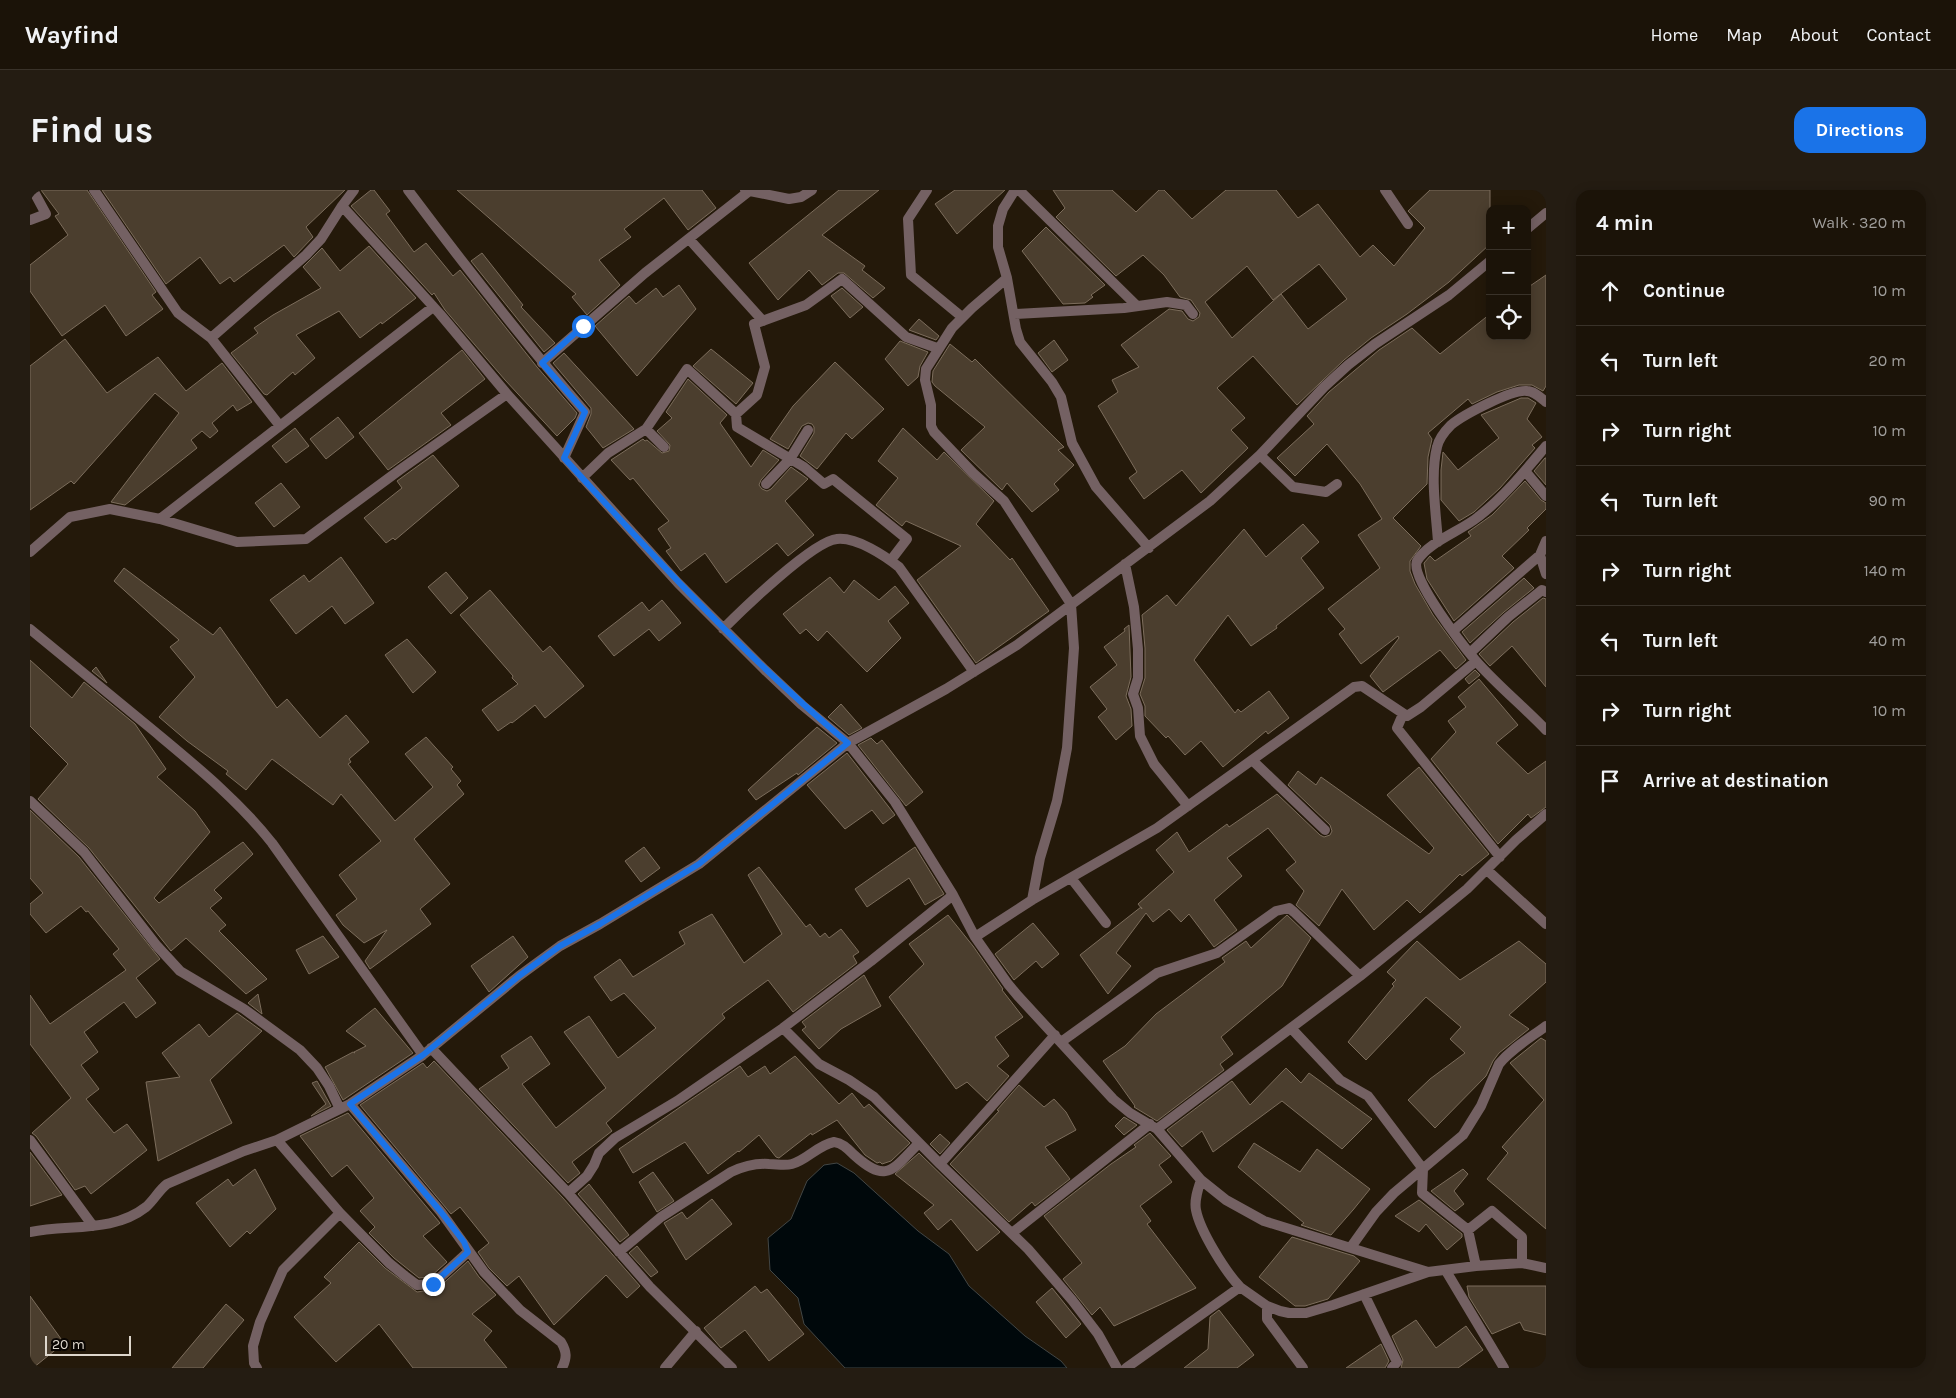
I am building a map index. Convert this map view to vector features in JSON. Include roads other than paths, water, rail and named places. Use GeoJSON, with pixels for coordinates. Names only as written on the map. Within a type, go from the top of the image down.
{"type":"FeatureCollection","features":[{"type":"Feature","properties":{"kind":"street"},"geometry":{"type":"LineString","coordinates":[[30,220],[46,214],[33,190]]}},
{"type":"Feature","properties":{"kind":"street"},"geometry":{"type":"LineString","coordinates":[[94,190],[178,313],[211,338],[280,426]]}},
{"type":"Feature","properties":{"kind":"street"},"geometry":{"type":"LineString","coordinates":[[211,338],[311,250],[321,239],[354,190]]}},
{"type":"Feature","properties":{"kind":"street"},"geometry":{"type":"LineString","coordinates":[[408,190],[542,363],[585,412],[564,458]]}},
{"type":"Feature","properties":{"kind":"street"},"geometry":{"type":"LineString","coordinates":[[542,363],[645,273],[690,239],[747,191],[780,199],[794,199],[812,190]]}},
{"type":"Feature","properties":{"kind":"street"},"geometry":{"type":"LineString","coordinates":[[927,190],[908,219],[911,274],[962,317]]}},
{"type":"Feature","properties":{"kind":"street"},"geometry":{"type":"LineString","coordinates":[[1015,190],[1003,209],[998,226],[998,247],[1008,278],[1020,342],[1052,382],[1061,397],[1072,443],[1096,487],[1149,548]]}},
{"type":"Feature","properties":{"kind":"street"},"geometry":{"type":"LineString","coordinates":[[1019,190],[1137,306]]}},
{"type":"Feature","properties":{"kind":"street"},"geometry":{"type":"LineString","coordinates":[[1385,190],[1408,224]]}},
{"type":"Feature","properties":{"kind":"street"},"geometry":{"type":"LineString","coordinates":[[342,206],[433,307],[564,458],[678,583],[802,705],[848,743],[895,802],[953,895],[975,937],[1008,984],[1121,1107],[1153,1126],[1201,1180],[1226,1200],[1264,1221],[1428,1272]]}},
{"type":"Feature","properties":{"kind":"street"},"geometry":{"type":"LineString","coordinates":[[1531,226],[1546,213]]}},
{"type":"Feature","properties":{"kind":"street"},"geometry":{"type":"LineString","coordinates":[[690,239],[763,321]]}},
{"type":"Feature","properties":{"kind":"street"},"geometry":{"type":"LineString","coordinates":[[30,1232],[93,1226],[126,1219],[148,1206],[158,1191],[167,1184],[277,1140],[345,1107],[423,1055],[519,976],[560,946],[699,864],[848,743],[974,672],[1017,645],[1149,548],[1210,501],[1260,455],[1348,364],[1449,295],[1486,264]]}},
{"type":"Feature","properties":{"kind":"street"},"geometry":{"type":"LineString","coordinates":[[736,414],[757,395],[765,367],[754,324],[806,305],[842,278],[906,337],[938,348]]}},
{"type":"Feature","properties":{"kind":"street"},"geometry":{"type":"LineString","coordinates":[[1008,278],[962,317],[952,328],[938,348],[925,374],[931,405],[932,429],[1004,501],[1071,604],[1074,648],[1067,748],[1057,801],[1040,858],[1032,900]]}},
{"type":"Feature","properties":{"kind":"street"},"geometry":{"type":"LineString","coordinates":[[1014,314],[1137,306],[1167,302],[1182,303],[1190,307],[1193,314]]}},
{"type":"Feature","properties":{"kind":"street"},"geometry":{"type":"LineString","coordinates":[[160,519],[433,307]]}},
{"type":"Feature","properties":{"kind":"street"},"geometry":{"type":"LineString","coordinates":[[582,478],[608,453],[646,429],[687,369],[736,414],[737,427],[804,467],[824,484],[833,479],[907,539],[890,560]]}},
{"type":"Feature","properties":{"kind":"street"},"geometry":{"type":"LineString","coordinates":[[1438,542],[1434,473],[1436,447],[1440,437],[1452,424],[1507,394],[1519,390],[1529,391],[1546,402]]}},
{"type":"Feature","properties":{"kind":"street"},"geometry":{"type":"LineString","coordinates":[[30,552],[70,517],[110,509],[160,519],[238,542],[306,540],[401,469],[507,394]]}},
{"type":"Feature","properties":{"kind":"street"},"geometry":{"type":"LineString","coordinates":[[646,429],[664,447]]}},
{"type":"Feature","properties":{"kind":"street"},"geometry":{"type":"LineString","coordinates":[[766,484],[790,459],[808,430]]}},
{"type":"Feature","properties":{"kind":"street"},"geometry":{"type":"LineString","coordinates":[[1546,446],[1525,471],[1478,517],[1464,528],[1429,548],[1417,562],[1416,566],[1424,587],[1473,657],[1546,730]]}},
{"type":"Feature","properties":{"kind":"street"},"geometry":{"type":"LineString","coordinates":[[1260,455],[1293,487],[1326,492],[1337,484]]}},
{"type":"Feature","properties":{"kind":"street"},"geometry":{"type":"LineString","coordinates":[[1525,471],[1546,496]]}},
{"type":"Feature","properties":{"kind":"street"},"geometry":{"type":"LineString","coordinates":[[724,629],[746,606],[812,551],[836,539],[851,540],[890,560],[905,574],[974,672]]}},
{"type":"Feature","properties":{"kind":"street"},"geometry":{"type":"LineString","coordinates":[[1453,631],[1540,555],[1546,541]]}},
{"type":"Feature","properties":{"kind":"street"},"geometry":{"type":"LineString","coordinates":[[1540,555],[1546,574]]}},
{"type":"Feature","properties":{"kind":"street"},"geometry":{"type":"LineString","coordinates":[[1125,564],[1134,606],[1138,649],[1138,678],[1133,694],[1138,708],[1140,736],[1143,746],[1154,764],[1188,806]]}},
{"type":"Feature","properties":{"kind":"street"},"geometry":{"type":"LineString","coordinates":[[975,937],[1032,900],[1157,828],[1354,687],[1362,686],[1407,716],[1416,711],[1473,657],[1508,617],[1542,590],[1546,592]]}},
{"type":"Feature","properties":{"kind":"street"},"geometry":{"type":"LineString","coordinates":[[30,629],[198,768],[236,801],[255,821],[423,1055]]}},
{"type":"Feature","properties":{"kind":"street"},"geometry":{"type":"LineString","coordinates":[[1404,714],[1396,728],[1500,857]]}},
{"type":"Feature","properties":{"kind":"street"},"geometry":{"type":"LineString","coordinates":[[1252,760],[1325,830]]}},
{"type":"Feature","properties":{"kind":"street"},"geometry":{"type":"LineString","coordinates":[[30,801],[84,852],[157,946],[180,971],[244,1009],[300,1050],[317,1068],[345,1107],[441,1212],[464,1242],[468,1252],[493,1282],[520,1310],[561,1342],[565,1349],[566,1358],[562,1368]]}},
{"type":"Feature","properties":{"kind":"street"},"geometry":{"type":"LineString","coordinates":[[1012,1234],[1153,1126],[1291,1028],[1360,976],[1467,889],[1516,840],[1546,814]]}},
{"type":"Feature","properties":{"kind":"street"},"geometry":{"type":"LineString","coordinates":[[1487,870],[1546,924]]}},
{"type":"Feature","properties":{"kind":"street"},"geometry":{"type":"LineString","coordinates":[[1071,878],[1106,923]]}},
{"type":"Feature","properties":{"kind":"street"},"geometry":{"type":"LineString","coordinates":[[568,1193],[587,1176],[599,1153],[610,1141],[677,1101],[783,1028],[953,895]]}},
{"type":"Feature","properties":{"kind":"street"},"geometry":{"type":"LineString","coordinates":[[940,1164],[1058,1038],[1157,973],[1217,953],[1276,911],[1289,908],[1360,976]]}},
{"type":"Feature","properties":{"kind":"street"},"geometry":{"type":"LineString","coordinates":[[1351,1247],[1376,1212],[1394,1193],[1463,1136],[1470,1126],[1504,1058],[1512,1050],[1546,1026]]}},
{"type":"Feature","properties":{"kind":"street"},"geometry":{"type":"LineString","coordinates":[[783,1028],[819,1064],[849,1080],[874,1097],[940,1164],[1028,1248],[1098,1334],[1116,1368]]}},
{"type":"Feature","properties":{"kind":"street"},"geometry":{"type":"LineString","coordinates":[[1291,1028],[1340,1080],[1368,1096],[1423,1169],[1422,1193],[1468,1230],[1476,1266]]}},
{"type":"Feature","properties":{"kind":"street"},"geometry":{"type":"LineString","coordinates":[[431,1048],[568,1193],[650,1287],[732,1368]]}},
{"type":"Feature","properties":{"kind":"street"},"geometry":{"type":"LineString","coordinates":[[30,1140],[93,1226]]}},
{"type":"Feature","properties":{"kind":"street"},"geometry":{"type":"LineString","coordinates":[[277,1140],[340,1213],[389,1263],[417,1285],[433,1284],[468,1252]]}},
{"type":"Feature","properties":{"kind":"street"},"geometry":{"type":"LineString","coordinates":[[619,1252],[661,1217],[743,1166],[756,1163],[785,1166],[795,1164],[816,1149],[834,1142],[843,1145],[870,1168],[877,1172],[886,1172],[894,1168],[919,1143]]}},
{"type":"Feature","properties":{"kind":"street"},"geometry":{"type":"LineString","coordinates":[[1201,1180],[1196,1194],[1195,1209],[1199,1221],[1230,1275],[1240,1287],[1267,1306],[1289,1313],[1306,1312],[1428,1272],[1522,1263],[1546,1268]]}},
{"type":"Feature","properties":{"kind":"street"},"geometry":{"type":"LineString","coordinates":[[1468,1230],[1492,1211],[1522,1236],[1522,1263]]}},
{"type":"Feature","properties":{"kind":"street"},"geometry":{"type":"LineString","coordinates":[[257,1368],[254,1363],[252,1346],[282,1270],[340,1213]]}},
{"type":"Feature","properties":{"kind":"street"},"geometry":{"type":"LineString","coordinates":[[1446,1270],[1504,1368]]}},
{"type":"Feature","properties":{"kind":"street"},"geometry":{"type":"LineString","coordinates":[[1126,1368],[1240,1287]]}},
{"type":"Feature","properties":{"kind":"street"},"geometry":{"type":"LineString","coordinates":[[1364,1294],[1397,1362],[1392,1368]]}},
{"type":"Feature","properties":{"kind":"street"},"geometry":{"type":"LineString","coordinates":[[1267,1306],[1267,1319],[1303,1368]]}},
{"type":"Feature","properties":{"kind":"street"},"geometry":{"type":"LineString","coordinates":[[664,1368],[696,1331]]}}]}
